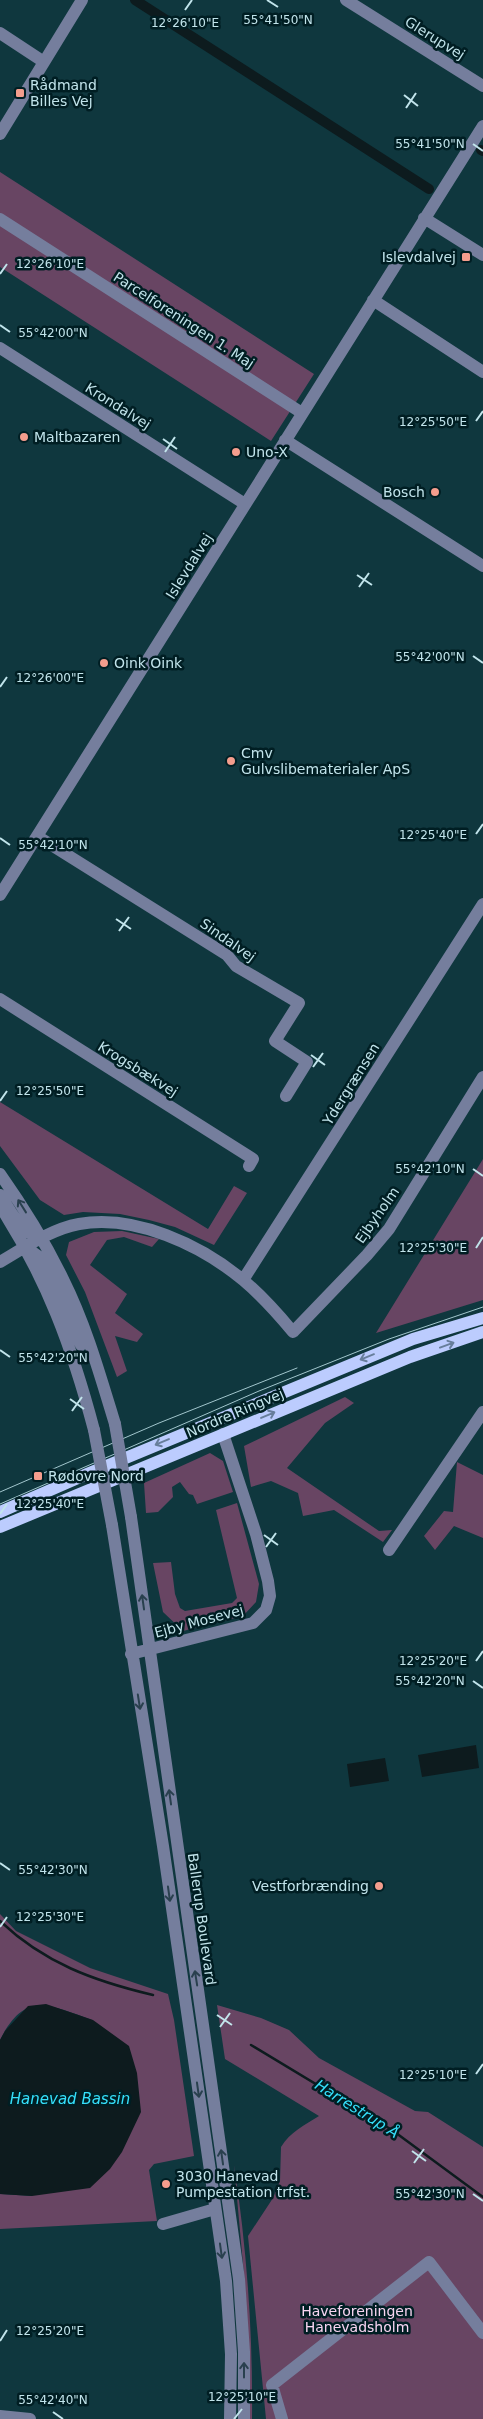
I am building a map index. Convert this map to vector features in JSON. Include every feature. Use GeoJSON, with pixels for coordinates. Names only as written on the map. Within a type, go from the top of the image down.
{"type":"FeatureCollection","features":[{"type":"Feature","properties":{"kind":"main road","name":"Nordre Ringvej"},"geometry":{"type":"LineString","coordinates":[[0,1512],[96,1470],[395,1346],[483,1318]]}},
{"type":"Feature","properties":{"kind":"main road","name":"Nordre Ringvej"},"geometry":{"type":"LineString","coordinates":[[0,1527],[410,1357],[483,1332]]}},
{"type":"Feature","properties":{"kind":"street"},"geometry":{"type":"LineString","coordinates":[[0,134],[82,0]]}},
{"type":"Feature","properties":{"kind":"street","name":"Glerupvej"},"geometry":{"type":"LineString","coordinates":[[346,0],[483,86]]}},
{"type":"Feature","properties":{"kind":"street"},"geometry":{"type":"LineString","coordinates":[[0,33],[44,62]]}},
{"type":"Feature","properties":{"kind":"street","name":"Islevdalvej"},"geometry":{"type":"LineString","coordinates":[[0,895],[483,126]]}},
{"type":"Feature","properties":{"kind":"street"},"geometry":{"type":"LineString","coordinates":[[424,218],[483,256]]}},
{"type":"Feature","properties":{"kind":"street","name":"Parcelforeningen 1. Maj"},"geometry":{"type":"LineString","coordinates":[[0,219],[302,413]]}},
{"type":"Feature","properties":{"kind":"street"},"geometry":{"type":"LineString","coordinates":[[373,300],[483,372]]}},
{"type":"Feature","properties":{"kind":"street","name":"Krondalvej"},"geometry":{"type":"LineString","coordinates":[[0,348],[244,504]]}},
{"type":"Feature","properties":{"kind":"street"},"geometry":{"type":"LineString","coordinates":[[285,440],[483,566]]}},
{"type":"Feature","properties":{"kind":"street","name":"Sindalvej"},"geometry":{"type":"LineString","coordinates":[[37,836],[228,955],[236,966],[298,1003],[275,1042],[307,1062],[286,1096]]}},
{"type":"Feature","properties":{"kind":"street","name":"Ydergrænsen"},"geometry":{"type":"LineString","coordinates":[[243,1280],[483,904]]}},
{"type":"Feature","properties":{"kind":"street","name":"Krogsbækvej"},"geometry":{"type":"LineString","coordinates":[[0,999],[252,1159],[249,1166]]}},
{"type":"Feature","properties":{"kind":"street","name":"Ejbyholm"},"geometry":{"type":"LineString","coordinates":[[243,1280],[293,1332],[389,1229],[483,1077]]}},
{"type":"Feature","properties":{"kind":"street"},"geometry":{"type":"LineString","coordinates":[[0,1174],[42,1238],[70,1296],[108,1401]]}},
{"type":"Feature","properties":{"kind":"street"},"geometry":{"type":"LineString","coordinates":[[0,1195],[22,1228],[29,1234],[42,1238]]}},
{"type":"Feature","properties":{"kind":"street","name":"Ballerup Boulevard"},"geometry":{"type":"LineString","coordinates":[[0,1206],[50,1294],[68,1342],[94,1430],[112,1525],[162,1846],[226,2281],[231,2354],[230,2419]]}},
{"type":"Feature","properties":{"kind":"street"},"geometry":{"type":"LineString","coordinates":[[0,1262],[42,1238],[78,1224],[130,1225],[165,1235],[195,1248],[243,1280]]}},
{"type":"Feature","properties":{"kind":"street"},"geometry":{"type":"LineString","coordinates":[[25,1247],[42,1259],[63,1301],[90,1370],[108,1401]]}},
{"type":"Feature","properties":{"kind":"street","name":"Ballerup Boulevard"},"geometry":{"type":"LineString","coordinates":[[108,1401],[131,1517],[238,2270],[244,2352],[244,2419]]}},
{"type":"Feature","properties":{"kind":"street"},"geometry":{"type":"LineString","coordinates":[[389,1550],[483,1412]]}},
{"type":"Feature","properties":{"kind":"street","name":"Ejby Mosevej"},"geometry":{"type":"LineString","coordinates":[[131,1654],[253,1623],[266,1610],[270,1596],[268,1581],[256,1534],[223,1434]]}},
{"type":"Feature","properties":{"kind":"street"},"geometry":{"type":"LineString","coordinates":[[163,2224],[215,2209]]}},
{"type":"Feature","properties":{"kind":"street"},"geometry":{"type":"LineString","coordinates":[[282,2419],[272,2385],[429,2262],[483,2333]]}},
{"type":"Feature","properties":{"kind":"street"},"geometry":{"type":"LineString","coordinates":[[0,2416],[30,2419]]}},
{"type":"Feature","properties":{"kind":"green space"},"geometry":{"type":"Polygon","coordinates":[[[0,172],[314,374],[271,441],[0,267],[0,172]]]}},
{"type":"Feature","properties":{"kind":"green space"},"geometry":{"type":"Polygon","coordinates":[[[0,1102],[208,1229],[234,1186],[247,1193],[214,1245],[175,1227],[120,1214],[83,1212],[64,1215],[40,1200],[0,1146],[0,1102]]]}},
{"type":"Feature","properties":{"kind":"green space"},"geometry":{"type":"Polygon","coordinates":[[[483,1159],[483,1300],[376,1333],[483,1159]]]}},
{"type":"Feature","properties":{"kind":"green space"},"geometry":{"type":"Polygon","coordinates":[[[122,1231],[159,1239],[152,1247],[124,1237],[107,1240],[90,1265],[127,1294],[115,1313],[143,1334],[137,1342],[115,1336],[127,1371],[117,1377],[85,1292],[66,1255],[69,1242],[94,1232],[122,1231]]]}},
{"type":"Feature","properties":{"kind":"green space"},"geometry":{"type":"Polygon","coordinates":[[[345,1397],[354,1403],[325,1423],[287,1468],[379,1531],[392,1530],[383,1542],[334,1510],[303,1516],[298,1493],[271,1481],[251,1487],[244,1446],[345,1397]]]}},
{"type":"Feature","properties":{"kind":"green space"},"geometry":{"type":"Polygon","coordinates":[[[210,1453],[223,1461],[233,1492],[197,1504],[193,1495],[189,1494],[180,1482],[172,1487],[173,1497],[158,1512],[146,1513],[144,1483],[210,1453]]]}},
{"type":"Feature","properties":{"kind":"green space"},"geometry":{"type":"Polygon","coordinates":[[[457,1462],[483,1475],[483,1538],[454,1526],[435,1550],[424,1536],[444,1511],[453,1512],[457,1462]]]}},
{"type":"Feature","properties":{"kind":"green space"},"geometry":{"type":"Polygon","coordinates":[[[237,1503],[259,1584],[256,1602],[243,1616],[183,1631],[163,1612],[153,1563],[171,1562],[175,1594],[180,1608],[185,1611],[232,1603],[237,1598],[216,1510],[237,1503]]]}},
{"type":"Feature","properties":{"kind":"green space"},"geometry":{"type":"Polygon","coordinates":[[[0,1914],[16,1931],[90,1968],[168,1994],[174,2020],[194,2156],[154,2164],[149,2170],[157,2221],[0,2229],[0,2194],[32,2196],[92,2020],[51,2007],[39,2006],[29,2008],[19,2014],[9,2024],[0,2040],[0,1914]]]}},
{"type":"Feature","properties":{"kind":"green space","name":"Haveforeningen Hanevadsholm"},"geometry":{"type":"Polygon","coordinates":[[[217,2005],[261,2018],[289,2030],[319,2058],[415,2111],[428,2112],[483,2147],[483,2419],[266,2419],[248,2236],[273,2198],[280,2181],[281,2147],[293,2133],[319,2116],[225,2059],[217,2005]]]}},
{"type":"Feature","properties":{"kind":"green space"},"geometry":{"type":"Polygon","coordinates":[[[234,2165],[248,2292],[252,2419],[249,2419],[245,2286],[234,2165]]]}},
{"type":"Feature","properties":{"kind":"water"},"geometry":{"type":"Polygon","coordinates":[[[476,1745],[479,1768],[422,1777],[418,1755],[476,1745]]]}},
{"type":"Feature","properties":{"kind":"water"},"geometry":{"type":"Polygon","coordinates":[[[385,1758],[389,1781],[350,1787],[347,1764],[385,1758]]]}},
{"type":"Feature","properties":{"kind":"water","name":"Hanevad Bassin"},"geometry":{"type":"Polygon","coordinates":[[[46,2004],[93,2020],[129,2046],[137,2073],[141,2112],[122,2152],[110,2169],[90,2188],[32,2196],[0,2194],[0,2040],[5,2031],[28,2006],[46,2004]]]}},
{"type":"Feature","properties":{"kind":"waterway"},"geometry":{"type":"LineString","coordinates":[[135,0],[429,189]]}},
{"type":"Feature","properties":{"kind":"waterway","name":"Harrestrup Å"},"geometry":{"type":"LineString","coordinates":[[0,1921],[34,1948],[71,1969],[90,1977],[153,1995]]}},
{"type":"Feature","properties":{"kind":"waterway","name":"Harrestrup Å"},"geometry":{"type":"LineString","coordinates":[[251,2045],[392,2130],[483,2197]]}},
{"type":"Feature","properties":{"kind":"tram line"},"geometry":{"type":"LineString","coordinates":[[0,1504],[259,1391],[389,1339],[483,1307]]}},
{"type":"Feature","properties":{"kind":"tram line"},"geometry":{"type":"LineString","coordinates":[[0,1492],[159,1423],[297,1368]]}},
{"type":"Feature","properties":{"kind":"place","name":"Rådmand Billes Vej"},"geometry":{"type":"Point","coordinates":[20,93]}},
{"type":"Feature","properties":{"kind":"place","name":"Islevdalvej"},"geometry":{"type":"Point","coordinates":[466,257]}},
{"type":"Feature","properties":{"kind":"place","name":"Maltbazaren"},"geometry":{"type":"Point","coordinates":[24,437]}},
{"type":"Feature","properties":{"kind":"place","name":"Uno-X"},"geometry":{"type":"Point","coordinates":[236,452]}},
{"type":"Feature","properties":{"kind":"place","name":"Bosch"},"geometry":{"type":"Point","coordinates":[435,492]}},
{"type":"Feature","properties":{"kind":"place","name":"Oink Oink"},"geometry":{"type":"Point","coordinates":[104,663]}},
{"type":"Feature","properties":{"kind":"place","name":"Cmv Gulvslibematerialer ApS"},"geometry":{"type":"Point","coordinates":[231,761]}},
{"type":"Feature","properties":{"kind":"place","name":"Rødovre Nord"},"geometry":{"type":"Point","coordinates":[38,1476]}},
{"type":"Feature","properties":{"kind":"place","name":"Vestforbrænding"},"geometry":{"type":"Point","coordinates":[379,1886]}},
{"type":"Feature","properties":{"kind":"place","name":"3030 Hanevad Pumpestation trfst."},"geometry":{"type":"Point","coordinates":[166,2184]}}]}
